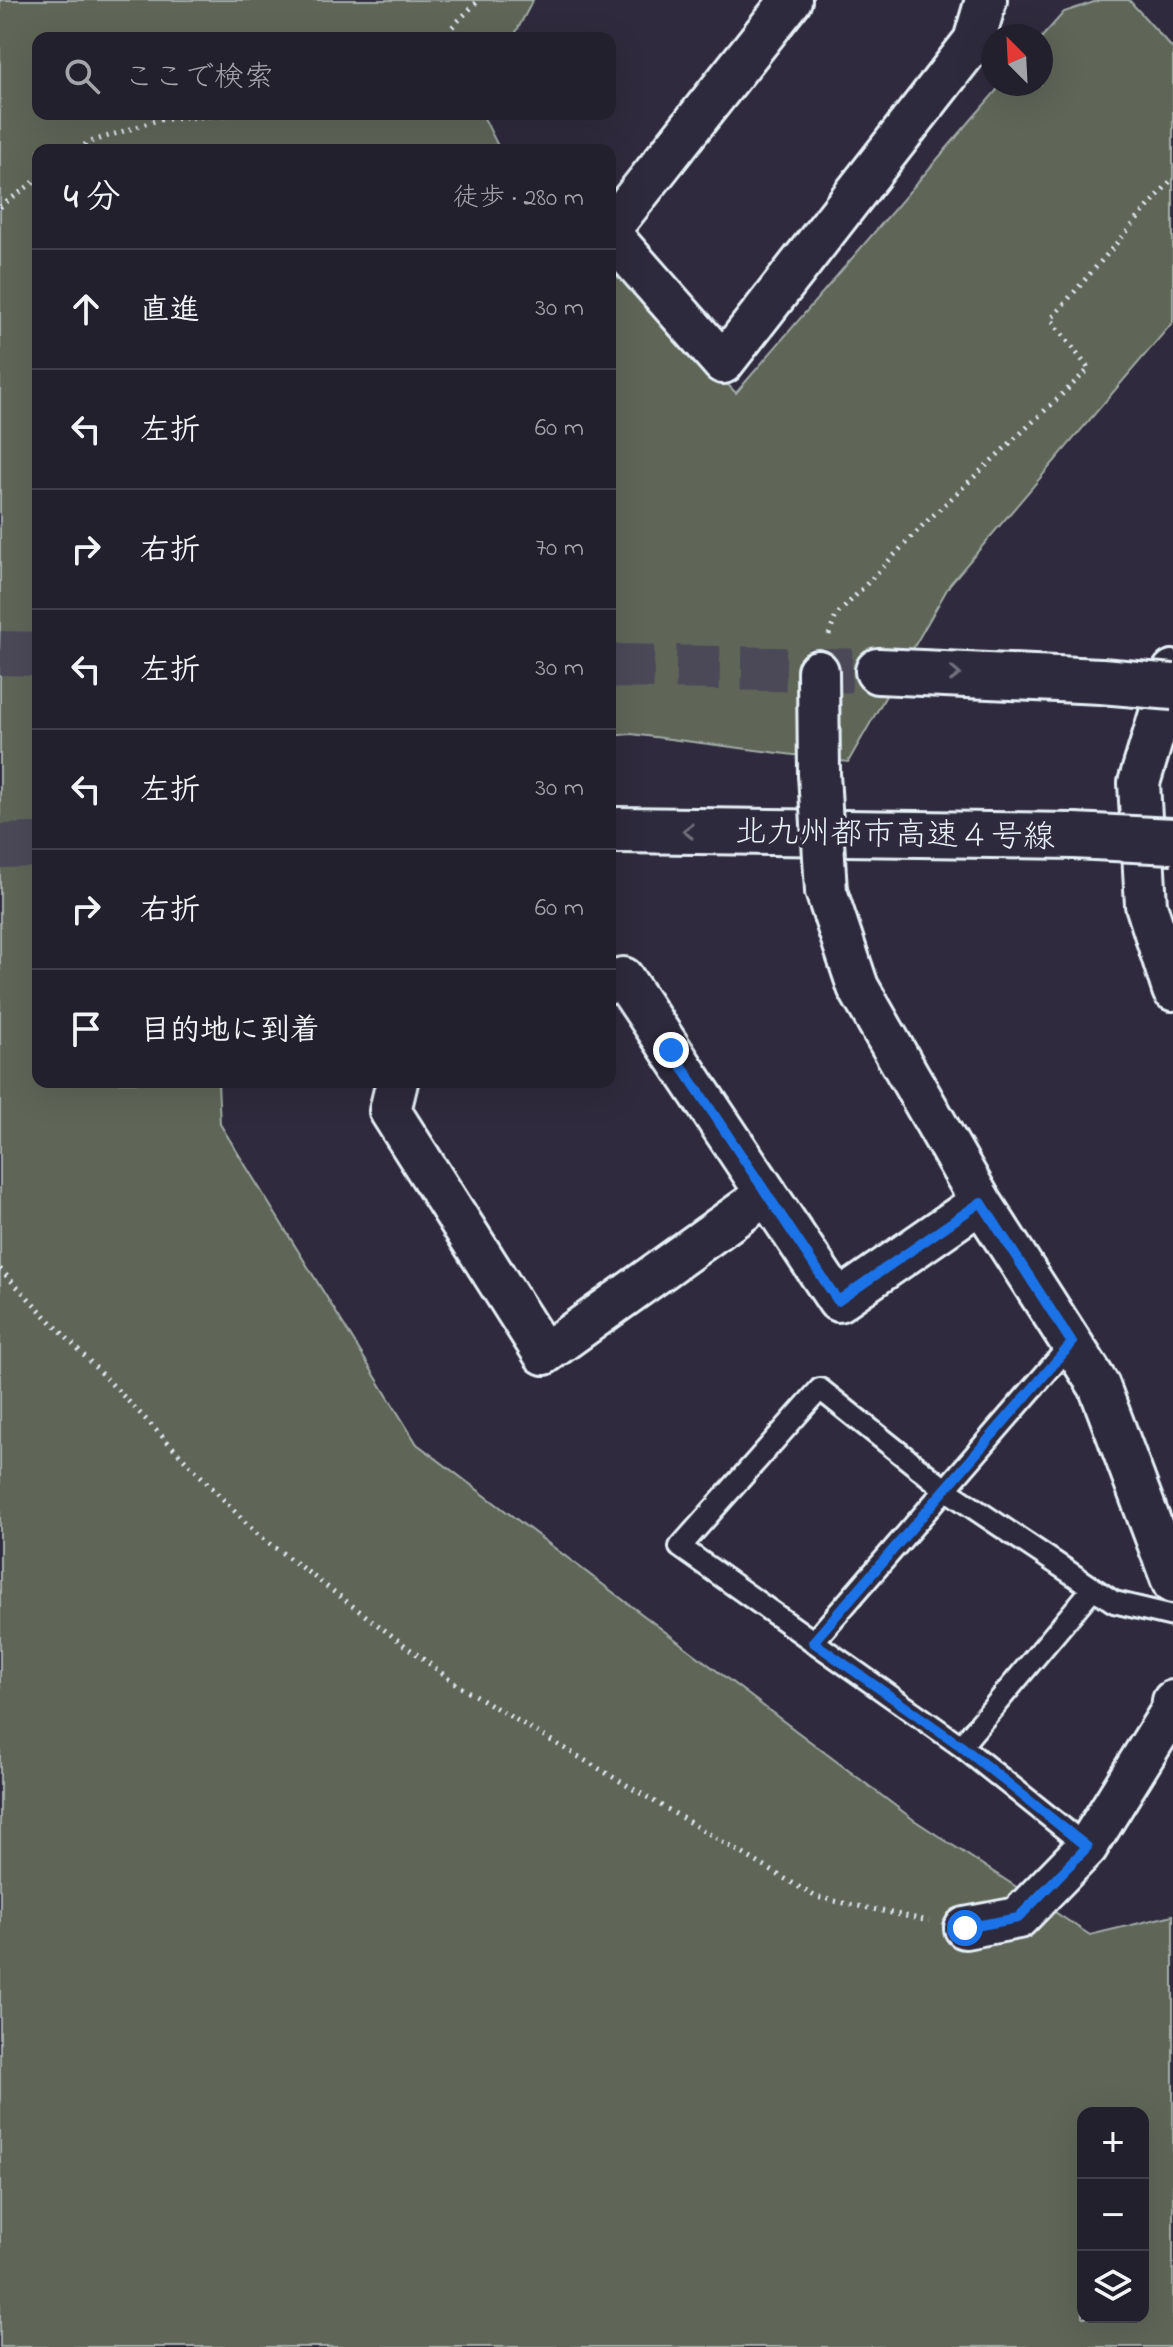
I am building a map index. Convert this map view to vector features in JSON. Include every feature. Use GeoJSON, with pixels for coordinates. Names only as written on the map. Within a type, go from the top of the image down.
{"type":"FeatureCollection","features":[{"type":"Feature","properties":{"kind":"highway"},"geometry":{"type":"LineString","coordinates":[[878,671],[1173,687]]}},
{"type":"Feature","properties":{"kind":"highway","name":"北九州都市高速４号線"},"geometry":{"type":"LineString","coordinates":[[618,830],[1074,836],[1173,841]]}},
{"type":"Feature","properties":{"kind":"street"},"geometry":{"type":"LineString","coordinates":[[616,223],[791,0]]}},
{"type":"Feature","properties":{"kind":"street"},"geometry":{"type":"LineString","coordinates":[[616,238],[723,363],[974,41],[986,0]]}},
{"type":"Feature","properties":{"kind":"street"},"geometry":{"type":"LineString","coordinates":[[818,671],[819,774],[826,891],[858,987],[981,1202],[1099,1386],[1173,1583]]}},
{"type":"Feature","properties":{"kind":"street"},"geometry":{"type":"LineString","coordinates":[[1173,671],[1139,783],[1173,990]]}},
{"type":"Feature","properties":{"kind":"street"},"geometry":{"type":"LineString","coordinates":[[616,981],[623,978],[838,1301],[981,1202]]}},
{"type":"Feature","properties":{"kind":"street"},"geometry":{"type":"LineString","coordinates":[[396,1088],[390,1111],[544,1354],[767,1194]]}},
{"type":"Feature","properties":{"kind":"street"},"geometry":{"type":"LineString","coordinates":[[965,1928],[1018,1918],[1087,1847],[1172,1710],[1173,1701]]}},
{"type":"Feature","properties":{"kind":"lane"},"geometry":{"type":"LineString","coordinates":[[813,1642],[1072,1343]]}},
{"type":"Feature","properties":{"kind":"lane"},"geometry":{"type":"LineString","coordinates":[[1087,1847],[961,1746],[680,1547],[820,1389],[945,1489],[1114,1602],[1173,1616]]}},
{"type":"Feature","properties":{"kind":"lane"},"geometry":{"type":"LineString","coordinates":[[961,1746],[1093,1588]]}},
{"type":"Feature","properties":{"kind":"path"},"geometry":{"type":"LineString","coordinates":[[447,32],[479,0]]}},
{"type":"Feature","properties":{"kind":"path"},"geometry":{"type":"LineString","coordinates":[[86,144],[158,120]]}},
{"type":"Feature","properties":{"kind":"path"},"geometry":{"type":"LineString","coordinates":[[818,671],[836,616],[924,524],[1089,369],[1051,319],[1173,178]]}},
{"type":"Feature","properties":{"kind":"path"},"geometry":{"type":"LineString","coordinates":[[0,207],[32,183]]}},
{"type":"Feature","properties":{"kind":"path"},"geometry":{"type":"LineString","coordinates":[[0,1269],[257,1534],[459,1686],[816,1897],[965,1928]]}},
{"type":"Feature","properties":{"kind":"green space"},"geometry":{"type":"Polygon","coordinates":[[[0,0],[533,0],[516,32],[32,32],[32,120],[485,120],[497,144],[32,144],[32,1088],[218,1088],[220,1124],[417,1444],[914,1820],[1090,1935],[1173,1915],[1173,2347],[0,2347],[0,0]]]}},
{"type":"Feature","properties":{"kind":"green space"},"geometry":{"type":"Polygon","coordinates":[[[1100,0],[1129,0],[1173,49],[1173,322],[950,584],[848,762],[631,734],[616,735],[616,270],[736,393],[992,96],[1053,96],[1053,24],[1064,12],[1100,0]]]}},
{"type":"Feature","properties":{"kind":"tunnel"},"geometry":{"type":"LineString","coordinates":[[0,653],[32,654]]}},
{"type":"Feature","properties":{"kind":"tunnel"},"geometry":{"type":"LineString","coordinates":[[616,666],[878,671]]}},
{"type":"Feature","properties":{"kind":"tunnel"},"geometry":{"type":"LineString","coordinates":[[0,846],[32,845]]}},
{"type":"Feature","properties":{"kind":"route"},"geometry":{"type":"LineString","coordinates":[[671,1050],[838,1301],[981,1202],[1072,1343],[813,1642],[961,1746],[1087,1847],[1018,1918],[965,1928]]}}]}
